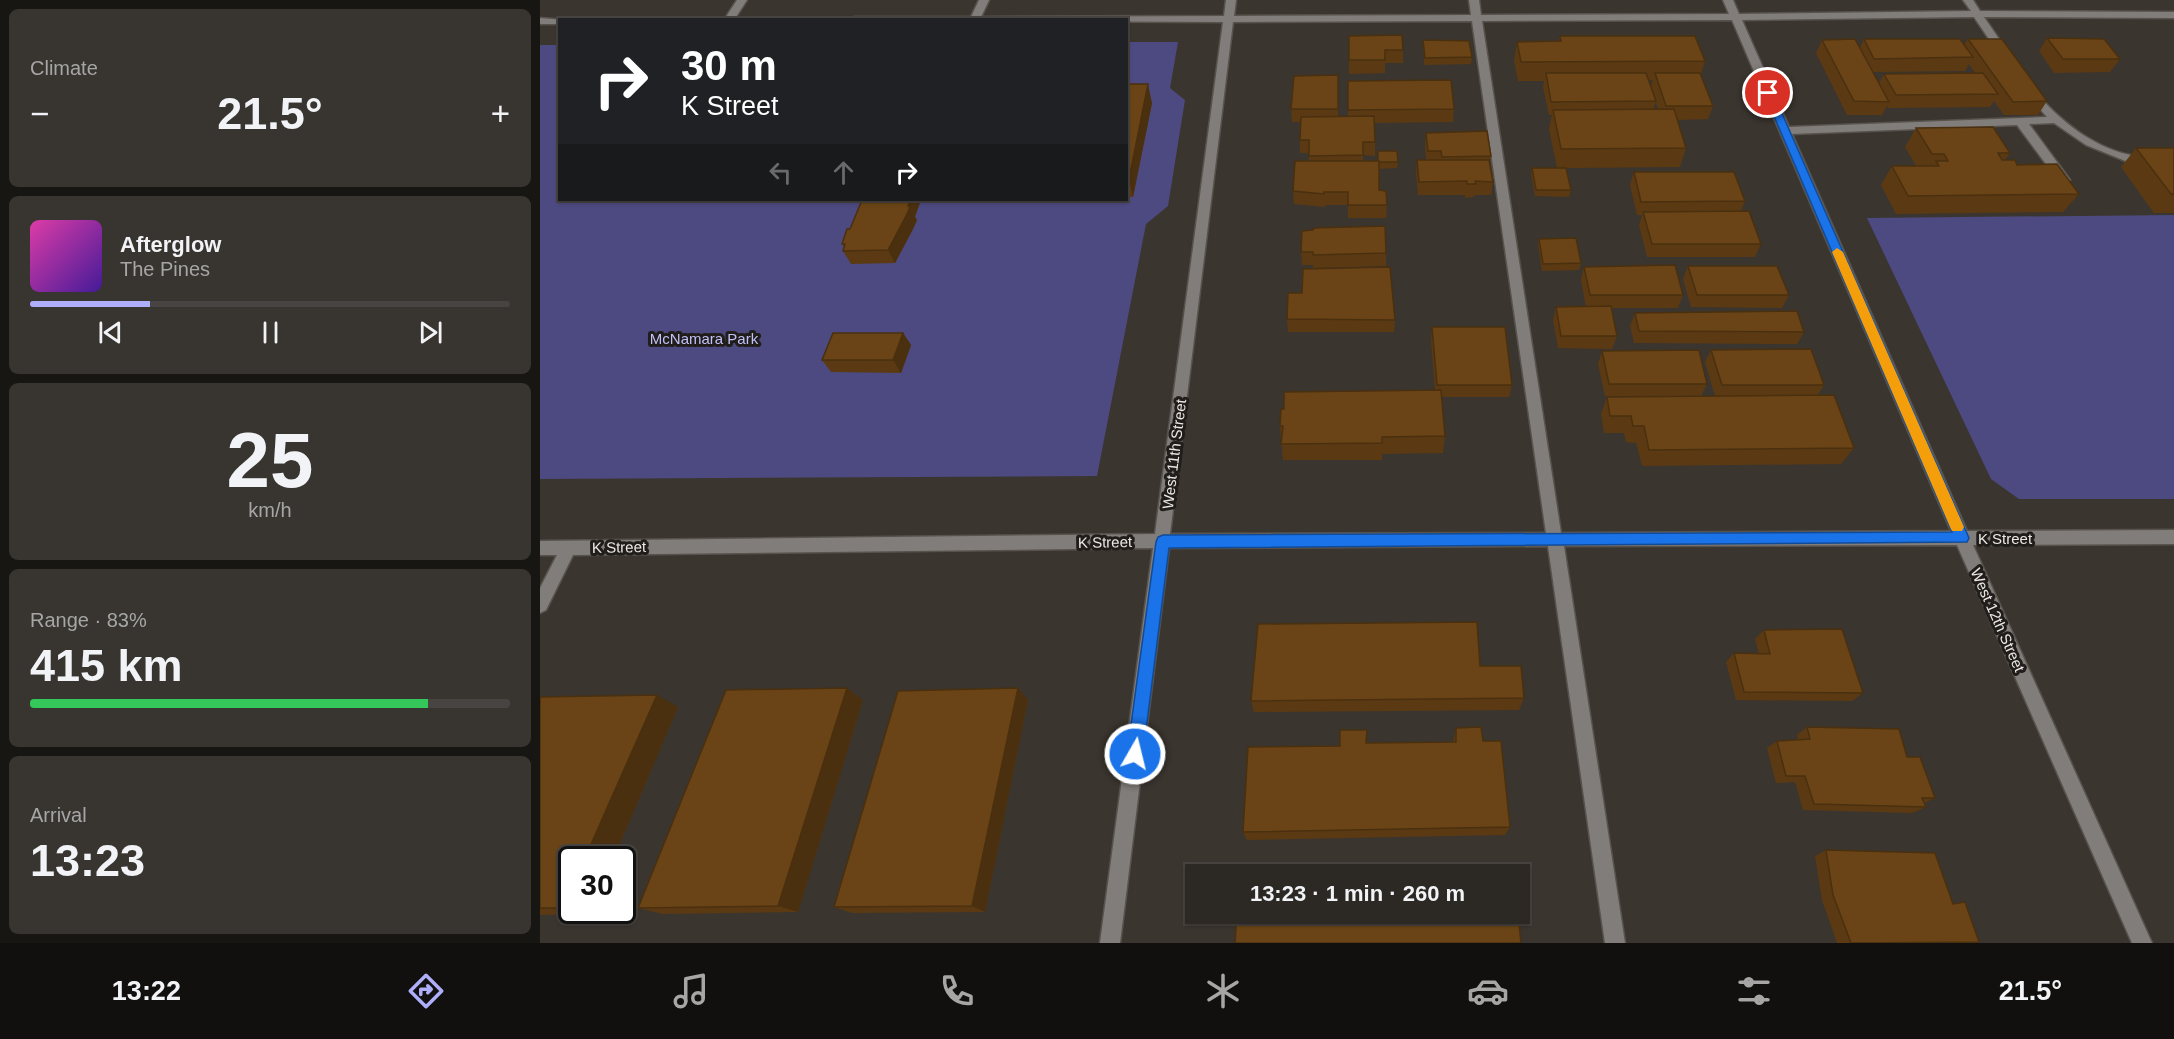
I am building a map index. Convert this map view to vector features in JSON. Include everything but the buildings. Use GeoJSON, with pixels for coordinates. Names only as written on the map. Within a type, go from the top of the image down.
{"type":"FeatureCollection","features":[{"type":"Feature","properties":{"kind":"street"},"geometry":{"type":"LineString","coordinates":[[730,18],[742,0]]}},
{"type":"Feature","properties":{"kind":"street"},"geometry":{"type":"LineString","coordinates":[[975,18],[984,0]]}},
{"type":"Feature","properties":{"kind":"street","name":"West 11th Street"},"geometry":{"type":"LineString","coordinates":[[1110,943],[1231,0]]}},
{"type":"Feature","properties":{"kind":"street"},"geometry":{"type":"LineString","coordinates":[[1474,0],[1615,943]]}},
{"type":"Feature","properties":{"kind":"street","name":"West 12th Street"},"geometry":{"type":"LineString","coordinates":[[1728,0],[1962,538],[2142,943]]}},
{"type":"Feature","properties":{"kind":"street"},"geometry":{"type":"LineString","coordinates":[[1968,0],[2010,62]]}},
{"type":"Feature","properties":{"kind":"street"},"geometry":{"type":"LineString","coordinates":[[1128,18],[2174,15]]}},
{"type":"Feature","properties":{"kind":"street"},"geometry":{"type":"LineString","coordinates":[[540,21],[558,21]]}},
{"type":"Feature","properties":{"kind":"street"},"geometry":{"type":"LineString","coordinates":[[2023,81],[2036,100],[2056,120],[2104,149],[2136,160],[2174,160]]}},
{"type":"Feature","properties":{"kind":"street"},"geometry":{"type":"LineString","coordinates":[[1785,132],[2056,120]]}},
{"type":"Feature","properties":{"kind":"street"},"geometry":{"type":"LineString","coordinates":[[2021,122],[2065,180]]}},
{"type":"Feature","properties":{"kind":"street","name":"K Street"},"geometry":{"type":"LineString","coordinates":[[540,548],[1163,542],[2174,537]]}},
{"type":"Feature","properties":{"kind":"street"},"geometry":{"type":"LineString","coordinates":[[540,605],[568,548]]}},
{"type":"Feature","properties":{"kind":"green space","name":"McNamara Park"},"geometry":{"type":"Polygon","coordinates":[[[1128,42],[1178,42],[1170,88],[1185,100],[1168,206],[1146,224],[1097,476],[540,479],[540,45],[558,45],[558,201],[1128,201],[1128,42]]]}},
{"type":"Feature","properties":{"kind":"green space"},"geometry":{"type":"Polygon","coordinates":[[[2174,215],[2174,499],[2019,499],[1991,479],[1867,218],[2174,215]]]}},
{"type":"Feature","properties":{"kind":"slow traffic"},"geometry":{"type":"LineString","coordinates":[[1837,252],[1957,527]]}},
{"type":"Feature","properties":{"kind":"route"},"geometry":{"type":"LineString","coordinates":[[1135,754],[1163,542],[1962,538],[1768,93]]}}]}
